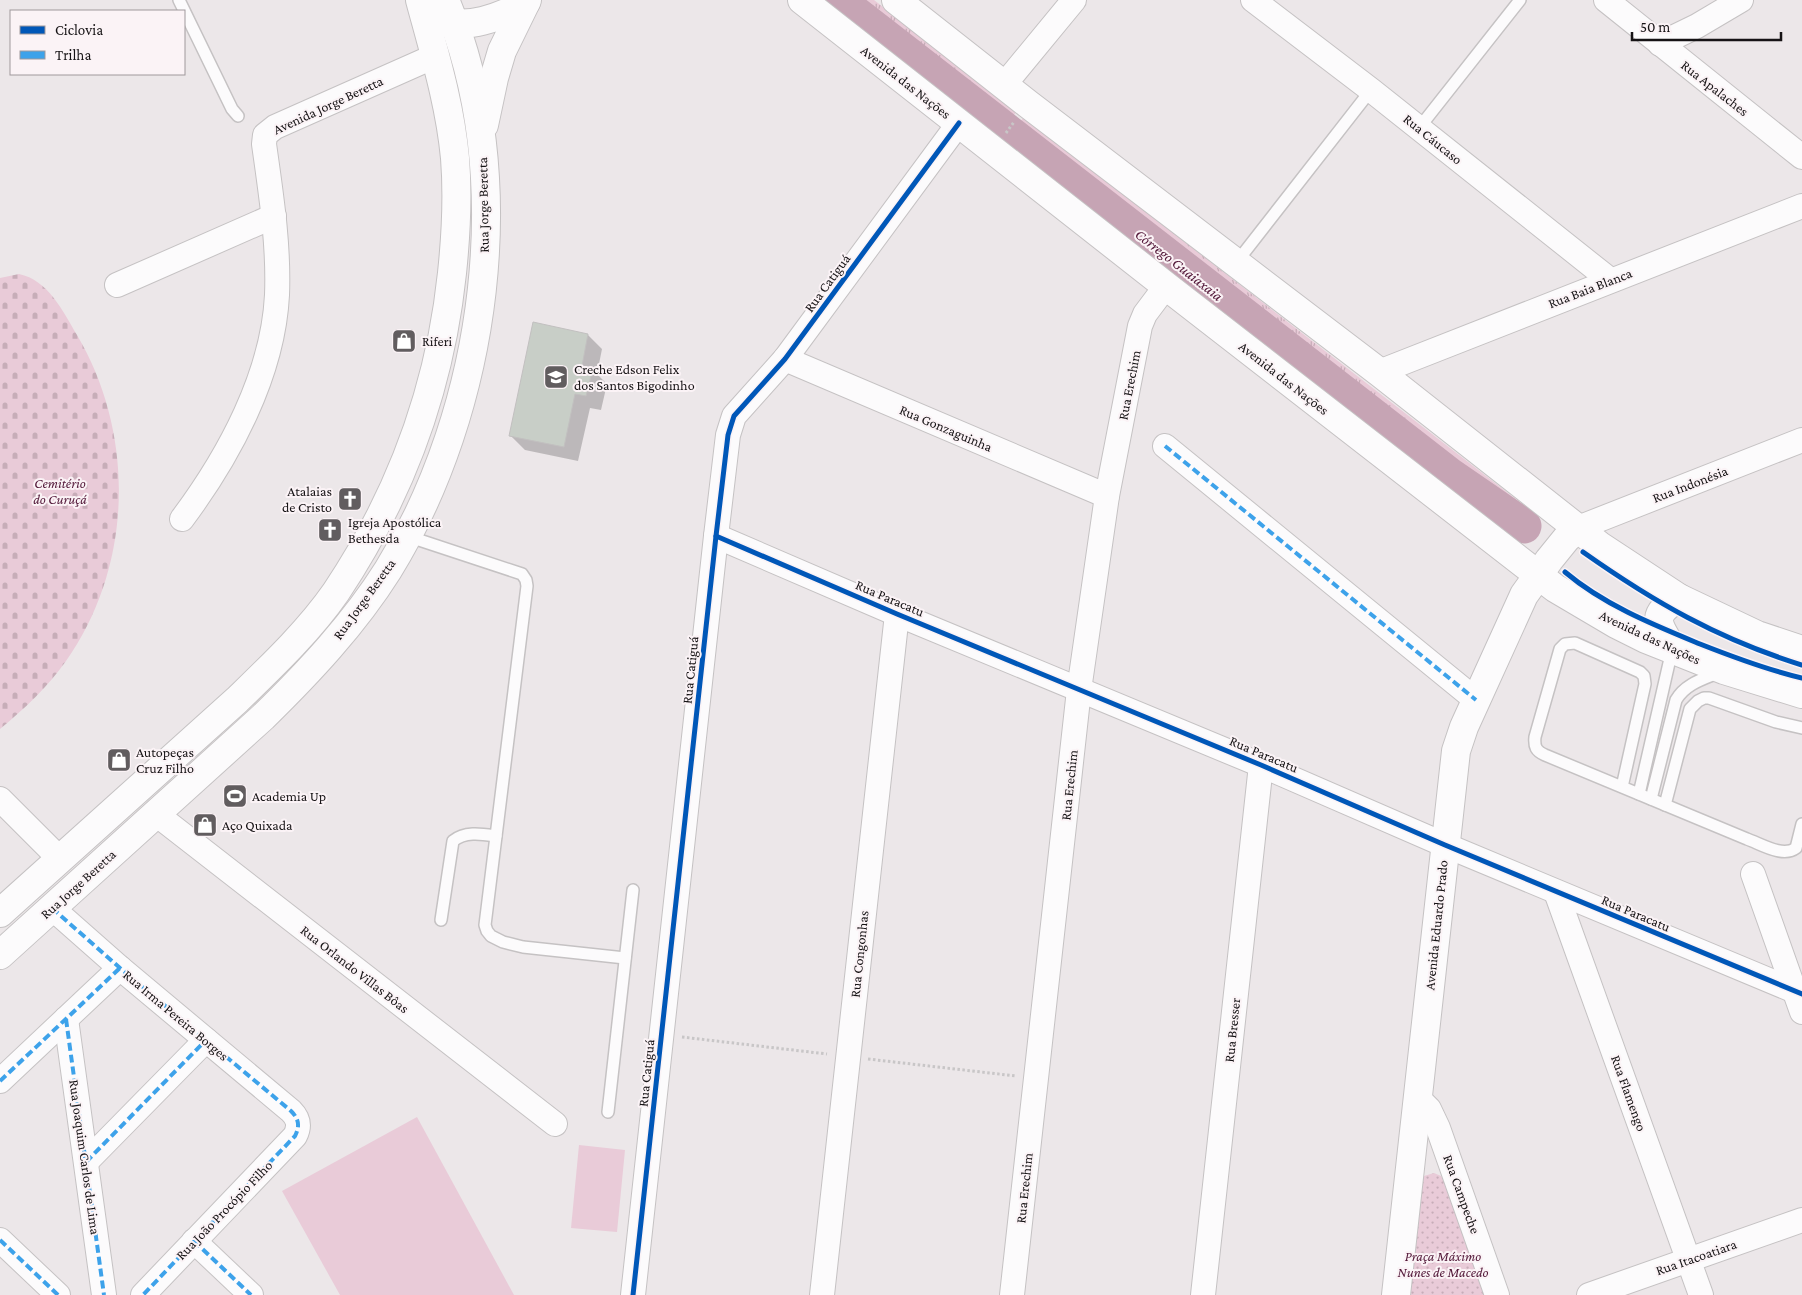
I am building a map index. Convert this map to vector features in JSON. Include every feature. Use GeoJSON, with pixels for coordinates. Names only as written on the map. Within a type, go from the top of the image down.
{"type":"FeatureCollection","features":[{"type":"Feature","properties":{"kind":"main road","name":"Rua Jorge Beretta"},"geometry":{"type":"LineString","coordinates":[[0,913],[237,700],[278,659],[335,593],[360,553],[404,468],[434,377],[444,330],[456,237],[455,158],[451,124],[420,0]]}},
{"type":"Feature","properties":{"kind":"main road"},"geometry":{"type":"LineString","coordinates":[[430,0],[438,16],[444,20],[450,11],[478,22],[514,10],[526,1]]}},
{"type":"Feature","properties":{"kind":"main road","name":"Avenida das Nações"},"geometry":{"type":"LineString","coordinates":[[802,0],[1554,588],[1616,624],[1646,638],[1724,670],[1802,694]]}},
{"type":"Feature","properties":{"kind":"main road"},"geometry":{"type":"LineString","coordinates":[[896,0],[1379,372],[1600,546],[1679,598],[1758,636],[1802,650]]}},
{"type":"Feature","properties":{"kind":"main road"},"geometry":{"type":"LineString","coordinates":[[481,138],[502,51],[526,1]]}},
{"type":"Feature","properties":{"kind":"main road","name":"Rua Jorge Beretta"},"geometry":{"type":"LineString","coordinates":[[0,955],[263,717],[296,684],[357,613],[388,570],[407,536],[433,481],[451,434],[465,386],[476,336],[483,287],[486,237],[481,138],[468,68],[450,11]]}},
{"type":"Feature","properties":{"kind":"main road","name":"Avenida Eduardo Prado"},"geometry":{"type":"LineString","coordinates":[[1396,1295],[1456,751],[1464,727],[1524,595],[1537,575],[1566,539],[1578,528]]}},
{"type":"Feature","properties":{"kind":"main road"},"geometry":{"type":"LineString","coordinates":[[1672,648],[1661,628],[1660,616],[1665,606],[1679,598]]}},
{"type":"Feature","properties":{"kind":"street"},"geometry":{"type":"LineString","coordinates":[[1004,85],[1074,0]]}},
{"type":"Feature","properties":{"kind":"street","name":"Rua Cáucaso"},"geometry":{"type":"LineString","coordinates":[[1253,0],[1371,90],[1610,280]]}},
{"type":"Feature","properties":{"kind":"street","name":"Rua Apalaches"},"geometry":{"type":"LineString","coordinates":[[1606,0],[1802,157]]}},
{"type":"Feature","properties":{"kind":"street"},"geometry":{"type":"LineString","coordinates":[[1660,44],[1697,26],[1742,0]]}},
{"type":"Feature","properties":{"kind":"street","name":"Avenida Jorge Beretta"},"geometry":{"type":"LineString","coordinates":[[182,519],[219,466],[242,420],[259,379],[273,325],[277,296],[274,216],[264,144],[265,135],[270,130],[435,56]]}},
{"type":"Feature","properties":{"kind":"street","name":"Rua Catiguá"},"geometry":{"type":"LineString","coordinates":[[633,1295],[716,536],[730,426],[740,409],[785,359],[959,123]]}},
{"type":"Feature","properties":{"kind":"street","name":"Rua Baia Blanca"},"geometry":{"type":"LineString","coordinates":[[1379,372],[1802,206]]}},
{"type":"Feature","properties":{"kind":"street"},"geometry":{"type":"LineString","coordinates":[[117,285],[274,216]]}},
{"type":"Feature","properties":{"kind":"street","name":"Rua Erechim"},"geometry":{"type":"LineString","coordinates":[[1012,1295],[1079,690],[1108,496],[1140,326],[1148,310],[1166,286]]}},
{"type":"Feature","properties":{"kind":"street","name":"Rua Gonzaguinha"},"geometry":{"type":"LineString","coordinates":[[785,359],[1108,496]]}},
{"type":"Feature","properties":{"kind":"street","name":"Rua Indonésia"},"geometry":{"type":"LineString","coordinates":[[1578,528],[1802,440]]}},
{"type":"Feature","properties":{"kind":"street"},"geometry":{"type":"LineString","coordinates":[[1165,446],[1476,700]]}},
{"type":"Feature","properties":{"kind":"street","name":"Rua Paracatu"},"geometry":{"type":"LineString","coordinates":[[716,536],[897,614],[1261,765],[1800,999]]}},
{"type":"Feature","properties":{"kind":"street","name":"Rua Congonhas"},"geometry":{"type":"LineString","coordinates":[[822,1295],[897,614]]}},
{"type":"Feature","properties":{"kind":"street","name":"Rua Bresser"},"geometry":{"type":"LineString","coordinates":[[1203,1295],[1261,765]]}},
{"type":"Feature","properties":{"kind":"street"},"geometry":{"type":"LineString","coordinates":[[0,799],[60,859]]}},
{"type":"Feature","properties":{"kind":"street","name":"Rua Orlando Villas Bôas"},"geometry":{"type":"LineString","coordinates":[[156,814],[555,1124]]}},
{"type":"Feature","properties":{"kind":"street"},"geometry":{"type":"LineString","coordinates":[[1753,874],[1800,999]]}},
{"type":"Feature","properties":{"kind":"street","name":"Rua Flamengo"},"geometry":{"type":"LineString","coordinates":[[1556,892],[1701,1295]]}},
{"type":"Feature","properties":{"kind":"street","name":"Rua Irma Pereira Borges"},"geometry":{"type":"LineString","coordinates":[[52,908],[120,968],[291,1111],[299,1123]]}},
{"type":"Feature","properties":{"kind":"street"},"geometry":{"type":"LineString","coordinates":[[0,1081],[120,968]]}},
{"type":"Feature","properties":{"kind":"street","name":"Rua Joaquim Carlos de Lima"},"geometry":{"type":"LineString","coordinates":[[66,1019],[104,1295]]}},
{"type":"Feature","properties":{"kind":"street"},"geometry":{"type":"LineString","coordinates":[[86,1162],[206,1040]]}},
{"type":"Feature","properties":{"kind":"street","name":"Rua Campeche"},"geometry":{"type":"LineString","coordinates":[[1418,1098],[1429,1109],[1438,1128],[1498,1295]]}},
{"type":"Feature","properties":{"kind":"street","name":"Rua João Procópio Filho"},"geometry":{"type":"LineString","coordinates":[[143,1295],[295,1136],[299,1123]]}},
{"type":"Feature","properties":{"kind":"street","name":"Rua Itacoatiara"},"geometry":{"type":"LineString","coordinates":[[1589,1295],[1802,1220]]}},
{"type":"Feature","properties":{"kind":"street"},"geometry":{"type":"LineString","coordinates":[[0,1240],[58,1295]]}},
{"type":"Feature","properties":{"kind":"street"},"geometry":{"type":"LineString","coordinates":[[194,1241],[251,1295]]}},
{"type":"Feature","properties":{"kind":"lane"},"geometry":{"type":"LineString","coordinates":[[1419,128],[1520,0]]}},
{"type":"Feature","properties":{"kind":"lane"},"geometry":{"type":"LineString","coordinates":[[185,12],[232,109],[238,116]]}},
{"type":"Feature","properties":{"kind":"lane"},"geometry":{"type":"LineString","coordinates":[[1236,263],[1371,90]]}},
{"type":"Feature","properties":{"kind":"lane"},"geometry":{"type":"LineString","coordinates":[[407,536],[522,574],[528,586],[485,925],[487,931],[491,936],[503,942],[523,947],[625,958]]}},
{"type":"Feature","properties":{"kind":"lane"},"geometry":{"type":"LineString","coordinates":[[1622,787],[1645,684],[1644,676],[1640,672],[1575,643],[1566,644],[1560,650],[1535,737],[1535,748],[1537,751],[1747,840],[1783,852],[1796,848],[1802,824]]}},
{"type":"Feature","properties":{"kind":"lane"},"geometry":{"type":"LineString","coordinates":[[1639,794],[1672,648]]}},
{"type":"Feature","properties":{"kind":"lane"},"geometry":{"type":"LineString","coordinates":[[1651,799],[1676,700],[1688,686],[1724,670]]}},
{"type":"Feature","properties":{"kind":"lane"},"geometry":{"type":"LineString","coordinates":[[1665,805],[1690,709],[1698,701],[1709,698],[1776,722],[1802,728]]}},
{"type":"Feature","properties":{"kind":"lane"},"geometry":{"type":"LineString","coordinates":[[441,920],[453,841],[466,834],[496,836]]}},
{"type":"Feature","properties":{"kind":"lane"},"geometry":{"type":"LineString","coordinates":[[608,1112],[633,890]]}},
{"type":"Feature","properties":{"kind":"green space"},"geometry":{"type":"Polygon","coordinates":[[[850,0],[874,0],[1017,111],[1008,123],[850,0]]]}},
{"type":"Feature","properties":{"kind":"green space"},"geometry":{"type":"Polygon","coordinates":[[[1024,117],[1531,511],[1526,517],[1465,478],[1015,128],[1024,117]]]}},
{"type":"Feature","properties":{"kind":"green space","name":"Cemitério do Curuçá"},"geometry":{"type":"Polygon","coordinates":[[[19,274],[29,277],[38,283],[54,298],[77,335],[96,374],[110,415],[117,457],[119,500],[114,542],[104,584],[88,624],[66,661],[51,680],[0,729],[0,278],[19,274]]]}},
{"type":"Feature","properties":{"kind":"green space"},"geometry":{"type":"Polygon","coordinates":[[[417,1117],[514,1295],[340,1295],[282,1191],[417,1117]]]}},
{"type":"Feature","properties":{"kind":"green space"},"geometry":{"type":"Polygon","coordinates":[[[579,1145],[625,1150],[617,1232],[571,1228],[579,1145]]]}},
{"type":"Feature","properties":{"kind":"green space","name":"Praça Máximo Nunes de Macedo"},"geometry":{"type":"Polygon","coordinates":[[[1434,1173],[1441,1176],[1446,1183],[1486,1295],[1409,1295],[1421,1181],[1424,1176],[1434,1173]]]}},
{"type":"Feature","properties":{"kind":"building"},"geometry":{"type":"Polygon","coordinates":[[[533,322],[588,334],[582,366],[593,368],[586,396],[575,394],[564,447],[509,436],[533,322]]]}},
{"type":"Feature","properties":{"kind":"waterway","name":"Córrego Guaiaxaia"},"geometry":{"type":"LineString","coordinates":[[838,0],[1451,476],[1524,526]]}},
{"type":"Feature","properties":{"kind":"marked path"},"geometry":{"type":"LineString","coordinates":[[1165,446],[1476,700]]}},
{"type":"Feature","properties":{"kind":"marked path"},"geometry":{"type":"LineString","coordinates":[[52,908],[120,968],[291,1111],[298,1123],[295,1136],[143,1295]]}},
{"type":"Feature","properties":{"kind":"marked path"},"geometry":{"type":"LineString","coordinates":[[0,1081],[120,968]]}},
{"type":"Feature","properties":{"kind":"marked path"},"geometry":{"type":"LineString","coordinates":[[66,1019],[104,1295]]}},
{"type":"Feature","properties":{"kind":"marked path"},"geometry":{"type":"LineString","coordinates":[[86,1162],[206,1040]]}},
{"type":"Feature","properties":{"kind":"marked path"},"geometry":{"type":"LineString","coordinates":[[0,1240],[58,1295]]}},
{"type":"Feature","properties":{"kind":"marked path"},"geometry":{"type":"LineString","coordinates":[[194,1241],[251,1295]]}},
{"type":"Feature","properties":{"kind":"cycle path"},"geometry":{"type":"LineString","coordinates":[[633,1295],[728,435],[734,416],[785,359],[959,123]]}},
{"type":"Feature","properties":{"kind":"cycle path"},"geometry":{"type":"LineString","coordinates":[[716,536],[897,614],[1261,765],[1445,845],[1802,994]]}},
{"type":"Feature","properties":{"kind":"cycle path"},"geometry":{"type":"LineString","coordinates":[[1583,552],[1635,587],[1688,618],[1771,655],[1802,665]]}},
{"type":"Feature","properties":{"kind":"cycle path"},"geometry":{"type":"LineString","coordinates":[[1565,572],[1596,594],[1647,622],[1738,658],[1802,678]]}},
{"type":"Feature","properties":{"kind":"place","name":"Riferi"},"geometry":{"type":"Point","coordinates":[404,341]}},
{"type":"Feature","properties":{"kind":"place","name":"Creche Edson Felix dos Santos Bigodinho"},"geometry":{"type":"Point","coordinates":[556,377]}},
{"type":"Feature","properties":{"kind":"place","name":"Atalaias de Cristo"},"geometry":{"type":"Point","coordinates":[350,499]}},
{"type":"Feature","properties":{"kind":"place","name":"Igreja Apostólica Bethesda"},"geometry":{"type":"Point","coordinates":[330,530]}},
{"type":"Feature","properties":{"kind":"place","name":"Autopeças Cruz Filho"},"geometry":{"type":"Point","coordinates":[119,760]}},
{"type":"Feature","properties":{"kind":"place","name":"Academia Up"},"geometry":{"type":"Point","coordinates":[235,796]}},
{"type":"Feature","properties":{"kind":"place","name":"Aço Quixada"},"geometry":{"type":"Point","coordinates":[205,825]}}]}
